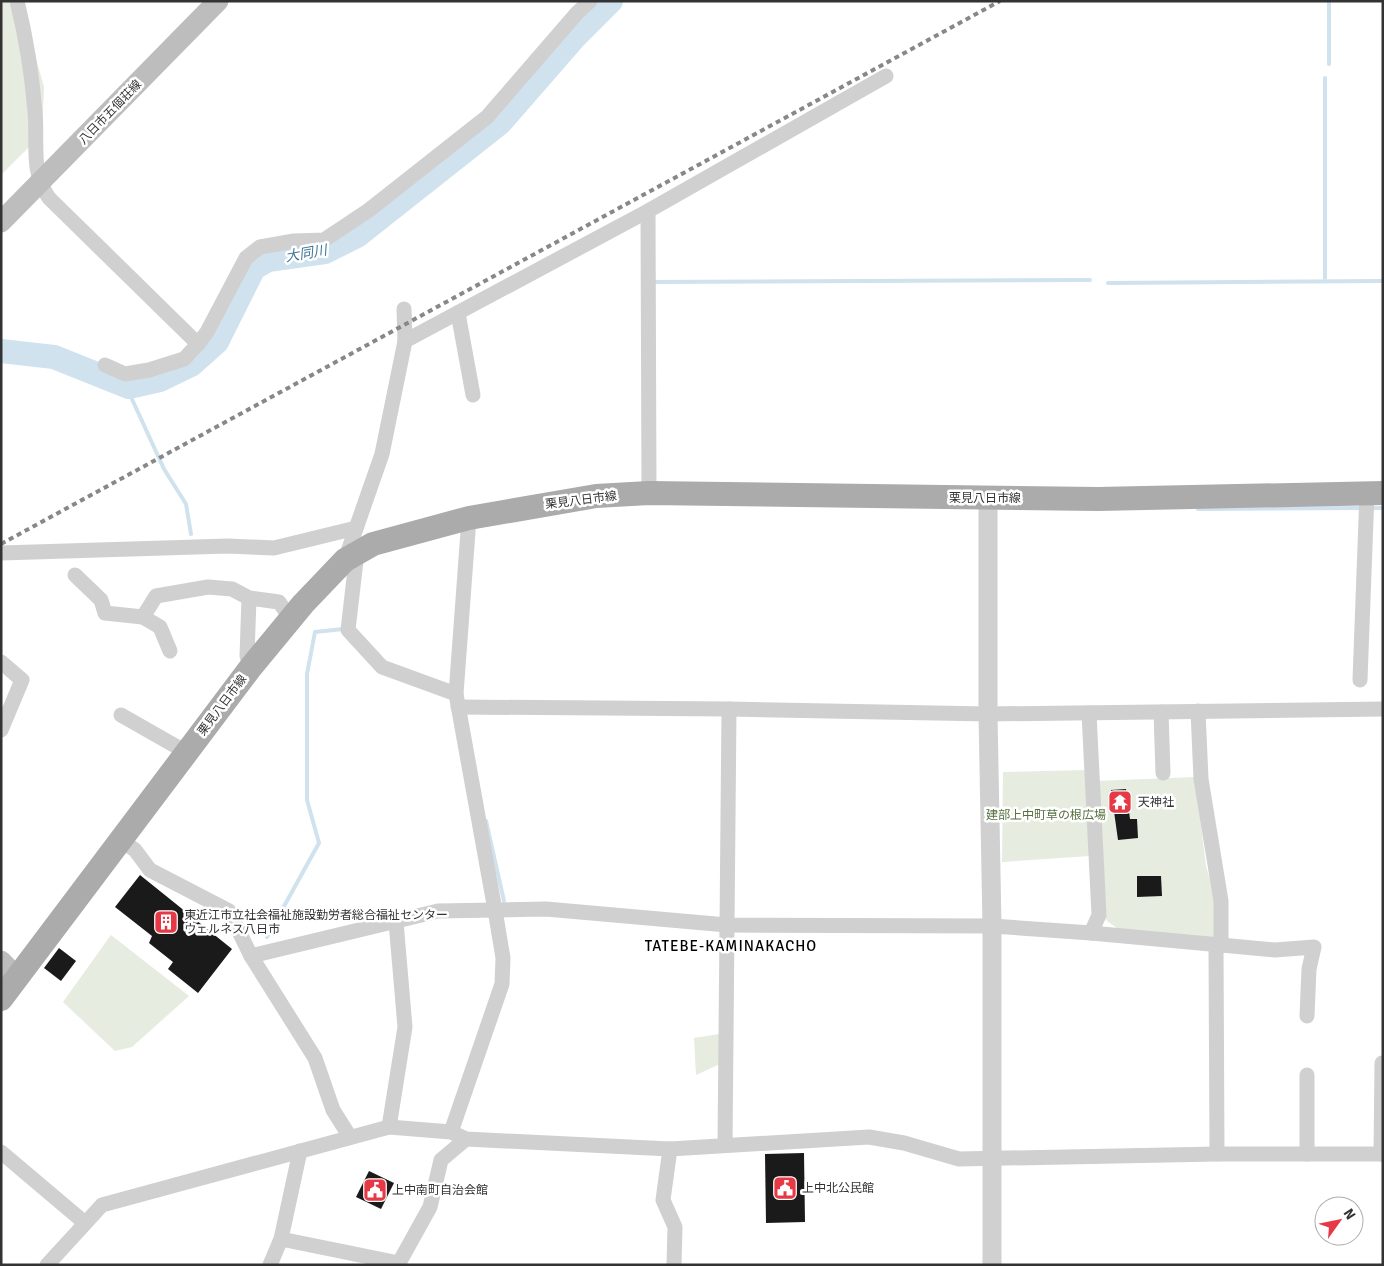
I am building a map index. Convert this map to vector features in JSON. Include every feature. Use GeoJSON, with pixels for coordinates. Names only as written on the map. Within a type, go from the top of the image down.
{"type":"FeatureCollection","features":[{"type":"Feature","properties":{"kind":"main road","name":"八日市五個荘線"},"geometry":{"type":"LineString","coordinates":[[1,222],[218,1]]}},
{"type":"Feature","properties":{"kind":"main road","name":"栗見八日市線"},"geometry":{"type":"LineString","coordinates":[[1,999],[122,841],[186,752],[251,667],[332,571],[351,556],[402,535],[469,518],[596,496],[649,493],[1098,499],[1375,493]]}},
{"type":"Feature","properties":{"kind":"main road"},"geometry":{"type":"LineString","coordinates":[[1,961],[17,978]]}},
{"type":"Feature","properties":{"kind":"street"},"geometry":{"type":"LineString","coordinates":[[17,1],[23,23],[35,112],[37,165],[40,184],[49,198],[198,344]]}},
{"type":"Feature","properties":{"kind":"street"},"geometry":{"type":"LineString","coordinates":[[105,365],[125,374],[149,370],[184,359],[207,332],[246,258],[260,247],[294,241],[324,240],[370,210],[487,117],[577,13],[590,1]]}},
{"type":"Feature","properties":{"kind":"street"},"geometry":{"type":"LineString","coordinates":[[405,341],[648,211],[886,76]]}},
{"type":"Feature","properties":{"kind":"street"},"geometry":{"type":"LineString","coordinates":[[648,211],[649,493]]}},
{"type":"Feature","properties":{"kind":"street"},"geometry":{"type":"LineString","coordinates":[[404,309],[405,341],[382,454],[356,528],[351,556],[348,630],[382,667],[457,701],[988,714],[1383,709]]}},
{"type":"Feature","properties":{"kind":"street"},"geometry":{"type":"LineString","coordinates":[[458,313],[473,395]]}},
{"type":"Feature","properties":{"kind":"street"},"geometry":{"type":"LineString","coordinates":[[1360,680],[1375,493]]}},
{"type":"Feature","properties":{"kind":"street"},"geometry":{"type":"LineString","coordinates":[[988,498],[988,714],[992,926],[992,1265]]}},
{"type":"Feature","properties":{"kind":"street"},"geometry":{"type":"LineString","coordinates":[[451,1132],[502,984],[502,958],[495,910],[457,701],[469,518]]}},
{"type":"Feature","properties":{"kind":"street"},"geometry":{"type":"LineString","coordinates":[[1,553],[228,546],[274,548],[356,528]]}},
{"type":"Feature","properties":{"kind":"street"},"geometry":{"type":"LineString","coordinates":[[75,575],[101,600],[105,613],[142,617],[160,627],[170,651]]}},
{"type":"Feature","properties":{"kind":"street"},"geometry":{"type":"LineString","coordinates":[[142,617],[156,596],[208,587],[232,588],[249,598],[279,602],[291,619]]}},
{"type":"Feature","properties":{"kind":"street"},"geometry":{"type":"LineString","coordinates":[[249,598],[247,656],[251,667]]}},
{"type":"Feature","properties":{"kind":"street"},"geometry":{"type":"LineString","coordinates":[[1,662],[22,680],[1,730]]}},
{"type":"Feature","properties":{"kind":"street"},"geometry":{"type":"LineString","coordinates":[[725,1145],[729,709]]}},
{"type":"Feature","properties":{"kind":"street"},"geometry":{"type":"LineString","coordinates":[[1198,711],[1201,779],[1221,901],[1217,1154]]}},
{"type":"Feature","properties":{"kind":"street"},"geometry":{"type":"LineString","coordinates":[[1162,712],[1163,773]]}},
{"type":"Feature","properties":{"kind":"street"},"geometry":{"type":"LineString","coordinates":[[1089,713],[1099,915],[1091,933]]}},
{"type":"Feature","properties":{"kind":"street"},"geometry":{"type":"LineString","coordinates":[[120,714],[186,752]]}},
{"type":"Feature","properties":{"kind":"street"},"geometry":{"type":"LineString","coordinates":[[122,841],[135,850],[150,870],[228,911],[251,956],[303,1036],[315,1058],[333,1110],[350,1137]]}},
{"type":"Feature","properties":{"kind":"street"},"geometry":{"type":"LineString","coordinates":[[251,956],[438,911],[546,910],[727,925],[992,926],[1275,950],[1314,947],[1309,968],[1307,1016]]}},
{"type":"Feature","properties":{"kind":"street"},"geometry":{"type":"LineString","coordinates":[[389,1127],[405,1026],[396,922]]}},
{"type":"Feature","properties":{"kind":"street"},"geometry":{"type":"LineString","coordinates":[[47,1265],[102,1205],[389,1127],[451,1132],[466,1139],[670,1149],[869,1137],[904,1143],[959,1159],[1217,1154],[1382,1154],[1382,1063]]}},
{"type":"Feature","properties":{"kind":"street"},"geometry":{"type":"LineString","coordinates":[[1307,1075],[1307,1154]]}},
{"type":"Feature","properties":{"kind":"street"},"geometry":{"type":"LineString","coordinates":[[281,1239],[399,1263],[430,1207],[441,1160],[466,1139]]}},
{"type":"Feature","properties":{"kind":"street"},"geometry":{"type":"LineString","coordinates":[[670,1149],[663,1200],[675,1227],[674,1265]]}},
{"type":"Feature","properties":{"kind":"street"},"geometry":{"type":"LineString","coordinates":[[270,1265],[281,1239],[300,1151]]}},
{"type":"Feature","properties":{"kind":"street"},"geometry":{"type":"LineString","coordinates":[[1,1152],[85,1224]]}},
{"type":"Feature","properties":{"kind":"green space"},"geometry":{"type":"Polygon","coordinates":[[[1,1],[20,1],[44,87],[42,134],[1,175],[1,1]]]}},
{"type":"Feature","properties":{"kind":"green space","name":"建部上中町草の根広場"},"geometry":{"type":"Polygon","coordinates":[[[1087,770],[1090,856],[1002,862],[1003,772],[1087,770]]]}},
{"type":"Feature","properties":{"kind":"green space"},"geometry":{"type":"Polygon","coordinates":[[[1195,777],[1206,866],[1216,900],[1216,941],[1122,932],[1106,920],[1103,905],[1096,781],[1195,777]]]}},
{"type":"Feature","properties":{"kind":"green space"},"geometry":{"type":"Polygon","coordinates":[[[111,935],[189,996],[132,1047],[115,1051],[63,1002],[111,935]]]}},
{"type":"Feature","properties":{"kind":"green space"},"geometry":{"type":"Polygon","coordinates":[[[719,1034],[720,1064],[696,1075],[694,1038],[719,1034]]]}},
{"type":"Feature","properties":{"kind":"building"},"geometry":{"type":"Polygon","coordinates":[[[1126,789],[1130,819],[1137,819],[1138,838],[1118,840],[1111,790],[1126,789]]]}},
{"type":"Feature","properties":{"kind":"building","name":"東近江市立社会福祉施設勤労者総合福祉センター ウェルネス八日市"},"geometry":{"type":"Polygon","coordinates":[[[140,875],[232,949],[198,993],[168,969],[173,962],[149,943],[152,936],[115,907],[140,875]]]}},
{"type":"Feature","properties":{"kind":"building"},"geometry":{"type":"Polygon","coordinates":[[[1137,876],[1161,876],[1162,896],[1137,897],[1137,876]]]}},
{"type":"Feature","properties":{"kind":"building"},"geometry":{"type":"Polygon","coordinates":[[[59,948],[76,961],[61,981],[44,968],[59,948]]]}},
{"type":"Feature","properties":{"kind":"building","name":"上中北公民館"},"geometry":{"type":"Polygon","coordinates":[[[804,1153],[805,1222],[766,1223],[765,1154],[804,1153]]]}},
{"type":"Feature","properties":{"kind":"building","name":"上中南町自治会館"},"geometry":{"type":"Polygon","coordinates":[[[369,1171],[394,1183],[381,1209],[356,1197],[369,1171]]]}},
{"type":"Feature","properties":{"kind":"waterway","name":"大同川"},"geometry":{"type":"LineString","coordinates":[[1,351],[54,357],[129,387],[160,380],[191,365],[217,342],[254,268],[268,260],[325,252],[357,236],[500,123],[574,38],[611,1]]}},
{"type":"Feature","properties":{"kind":"waterway"},"geometry":{"type":"LineString","coordinates":[[1329,1],[1329,64]]}},
{"type":"Feature","properties":{"kind":"waterway"},"geometry":{"type":"LineString","coordinates":[[1325,78],[1325,278]]}},
{"type":"Feature","properties":{"kind":"waterway"},"geometry":{"type":"LineString","coordinates":[[652,282],[1090,280]]}},
{"type":"Feature","properties":{"kind":"waterway"},"geometry":{"type":"LineString","coordinates":[[1108,283],[1383,281]]}},
{"type":"Feature","properties":{"kind":"waterway"},"geometry":{"type":"LineString","coordinates":[[129,387],[131,397],[164,469],[186,504],[191,534]]}},
{"type":"Feature","properties":{"kind":"waterway"},"geometry":{"type":"LineString","coordinates":[[1198,509],[1363,508]]}},
{"type":"Feature","properties":{"kind":"waterway"},"geometry":{"type":"LineString","coordinates":[[1370,508],[1383,508]]}},
{"type":"Feature","properties":{"kind":"waterway"},"geometry":{"type":"LineString","coordinates":[[267,937],[319,843],[307,800],[307,674],[315,632],[343,629]]}},
{"type":"Feature","properties":{"kind":"waterway"},"geometry":{"type":"LineString","coordinates":[[486,821],[504,901]]}},
{"type":"Feature","properties":{"kind":"railway"},"geometry":{"type":"LineString","coordinates":[[1,544],[1000,1]]}},
{"type":"Feature","properties":{"kind":"place","name":"天神社"},"geometry":{"type":"Point","coordinates":[1120,802]}},
{"type":"Feature","properties":{"kind":"place","name":"東近江市立社会福祉施設勤労者総合福祉センター ウェルネス八日市"},"geometry":{"type":"Point","coordinates":[166,922]}},
{"type":"Feature","properties":{"kind":"place","name":"上中北公民館"},"geometry":{"type":"Point","coordinates":[785,1188]}},
{"type":"Feature","properties":{"kind":"place","name":"上中南町自治会館"},"geometry":{"type":"Point","coordinates":[375,1190]}},
{"type":"Feature","properties":{"kind":"district","name":"TATEBE-KAMINAKACHO"},"geometry":{"type":"Point","coordinates":[731,946]}}]}
